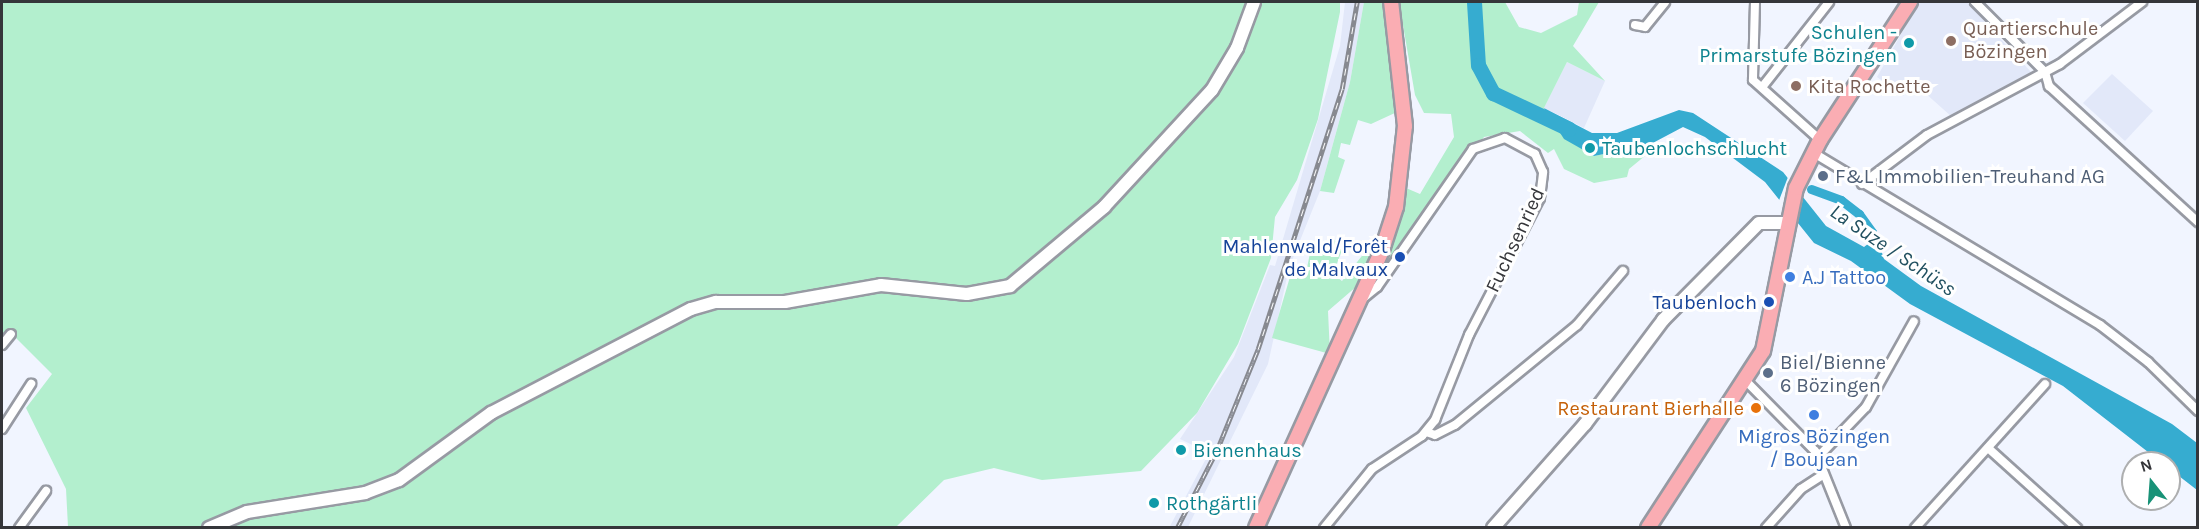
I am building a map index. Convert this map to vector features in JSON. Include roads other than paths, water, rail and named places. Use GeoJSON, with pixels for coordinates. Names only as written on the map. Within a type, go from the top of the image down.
{"type":"FeatureCollection","features":[{"type":"Feature","properties":{"kind":"main road"},"geometry":{"type":"LineString","coordinates":[[1256,528],[1389,230],[1402,170],[1404,88],[1392,2]]}},
{"type":"Feature","properties":{"kind":"main road"},"geometry":{"type":"LineString","coordinates":[[1648,528],[1745,380],[1771,327],[1786,219],[1796,188],[1812,152],[1910,2]]}},
{"type":"Feature","properties":{"kind":"street"},"geometry":{"type":"LineString","coordinates":[[209,528],[247,512],[365,493],[399,480],[491,413],[691,309],[716,302],[785,302],[881,285],[967,294],[1010,286],[1060,249],[1161,148],[1228,66],[1254,2]]}},
{"type":"Feature","properties":{"kind":"street"},"geometry":{"type":"LineString","coordinates":[[1635,25],[1645,27],[1665,2]]}},
{"type":"Feature","properties":{"kind":"street"},"geometry":{"type":"LineString","coordinates":[[1755,2],[1749,70],[1820,140]]}},
{"type":"Feature","properties":{"kind":"street"},"geometry":{"type":"LineString","coordinates":[[1763,86],[1829,2]]}},
{"type":"Feature","properties":{"kind":"street"},"geometry":{"type":"LineString","coordinates":[[1976,2],[2044,72],[2049,86],[2198,222]]}},
{"type":"Feature","properties":{"kind":"street"},"geometry":{"type":"LineString","coordinates":[[1862,184],[1927,135],[2044,72],[2142,2]]}},
{"type":"Feature","properties":{"kind":"street","name":"Fuchsenried"},"geometry":{"type":"LineString","coordinates":[[1358,301],[1377,287],[1473,149],[1505,138],[1535,154],[1543,172],[1540,198],[1426,432]]}},
{"type":"Feature","properties":{"kind":"street"},"geometry":{"type":"LineString","coordinates":[[1812,152],[2100,325],[2148,362],[2198,411]]}},
{"type":"Feature","properties":{"kind":"street"},"geometry":{"type":"LineString","coordinates":[[1493,528],[1585,424],[1670,313],[1759,224],[1786,219]]}},
{"type":"Feature","properties":{"kind":"street"},"geometry":{"type":"LineString","coordinates":[[1324,528],[1372,469],[1426,432],[1435,435],[1455,425],[1569,332],[1623,271]]}},
{"type":"Feature","properties":{"kind":"street"},"geometry":{"type":"LineString","coordinates":[[1818,457],[1866,406],[1914,321]]}},
{"type":"Feature","properties":{"kind":"street"},"geometry":{"type":"LineString","coordinates":[[2,345],[11,334]]}},
{"type":"Feature","properties":{"kind":"street"},"geometry":{"type":"LineString","coordinates":[[1745,380],[1818,457],[1846,528]]}},
{"type":"Feature","properties":{"kind":"street"},"geometry":{"type":"LineString","coordinates":[[2,429],[31,384]]}},
{"type":"Feature","properties":{"kind":"street"},"geometry":{"type":"LineString","coordinates":[[1915,528],[2045,384]]}},
{"type":"Feature","properties":{"kind":"street"},"geometry":{"type":"LineString","coordinates":[[1988,448],[2062,511],[2077,528]]}},
{"type":"Feature","properties":{"kind":"street"},"geometry":{"type":"LineString","coordinates":[[1767,528],[1801,489],[1824,474]]}},
{"type":"Feature","properties":{"kind":"street"},"geometry":{"type":"LineString","coordinates":[[19,528],[46,492]]}},
{"type":"Feature","properties":{"kind":"water"},"geometry":{"type":"Polygon","coordinates":[[[1544,108],[1592,133],[1617,133],[1679,110],[1693,113],[1783,172],[1826,226],[1864,247],[1877,237],[1884,259],[1921,286],[2172,424],[2197,443],[2197,490],[2181,478],[2181,451],[2147,451],[2063,386],[1910,304],[1851,261],[1814,243],[1765,182],[1705,137],[1683,127],[1649,145],[1594,156],[1564,139],[1544,108]]]}},
{"type":"Feature","properties":{"kind":"waterway","name":"La Suze / Schüss"},"geometry":{"type":"LineString","coordinates":[[1474,2],[1478,65],[1493,93],[1569,129]]}},
{"type":"Feature","properties":{"kind":"waterway"},"geometry":{"type":"LineString","coordinates":[[1811,189],[1841,200],[1859,214],[1872,232],[1874,251]]}},
{"type":"Feature","properties":{"kind":"railway"},"geometry":{"type":"LineString","coordinates":[[1177,528],[1217,450],[1258,349],[1342,89],[1357,2]]}},
{"type":"Feature","properties":{"kind":"place","name":"Quartierschule Bözingen"},"geometry":{"type":"Point","coordinates":[1951,41]}},
{"type":"Feature","properties":{"kind":"place","name":"Schulen - Primarstufe Bözingen"},"geometry":{"type":"Point","coordinates":[1909,43]}},
{"type":"Feature","properties":{"kind":"place","name":"Kita Rochette"},"geometry":{"type":"Point","coordinates":[1796,86]}},
{"type":"Feature","properties":{"kind":"place","name":"Taubenlochschlucht"},"geometry":{"type":"Point","coordinates":[1590,148]}},
{"type":"Feature","properties":{"kind":"place","name":"F&L Immobilien-Treuhand AG"},"geometry":{"type":"Point","coordinates":[1823,176]}},
{"type":"Feature","properties":{"kind":"place","name":"Mahlenwald/Forêt de Malvaux"},"geometry":{"type":"Point","coordinates":[1400,257]}},
{"type":"Feature","properties":{"kind":"place","name":"A.J Tattoo"},"geometry":{"type":"Point","coordinates":[1790,277]}},
{"type":"Feature","properties":{"kind":"place","name":"Taubenloch"},"geometry":{"type":"Point","coordinates":[1769,302]}},
{"type":"Feature","properties":{"kind":"place","name":"Biel/Bienne 6 Bözingen"},"geometry":{"type":"Point","coordinates":[1768,373]}},
{"type":"Feature","properties":{"kind":"place","name":"Restaurant Bierhalle"},"geometry":{"type":"Point","coordinates":[1756,408]}},
{"type":"Feature","properties":{"kind":"place","name":"Migros Bözingen / Boujean"},"geometry":{"type":"Point","coordinates":[1814,415]}},
{"type":"Feature","properties":{"kind":"place","name":"Bienenhaus"},"geometry":{"type":"Point","coordinates":[1181,450]}},
{"type":"Feature","properties":{"kind":"place","name":"Rothgärtli"},"geometry":{"type":"Point","coordinates":[1154,503]}}]}
